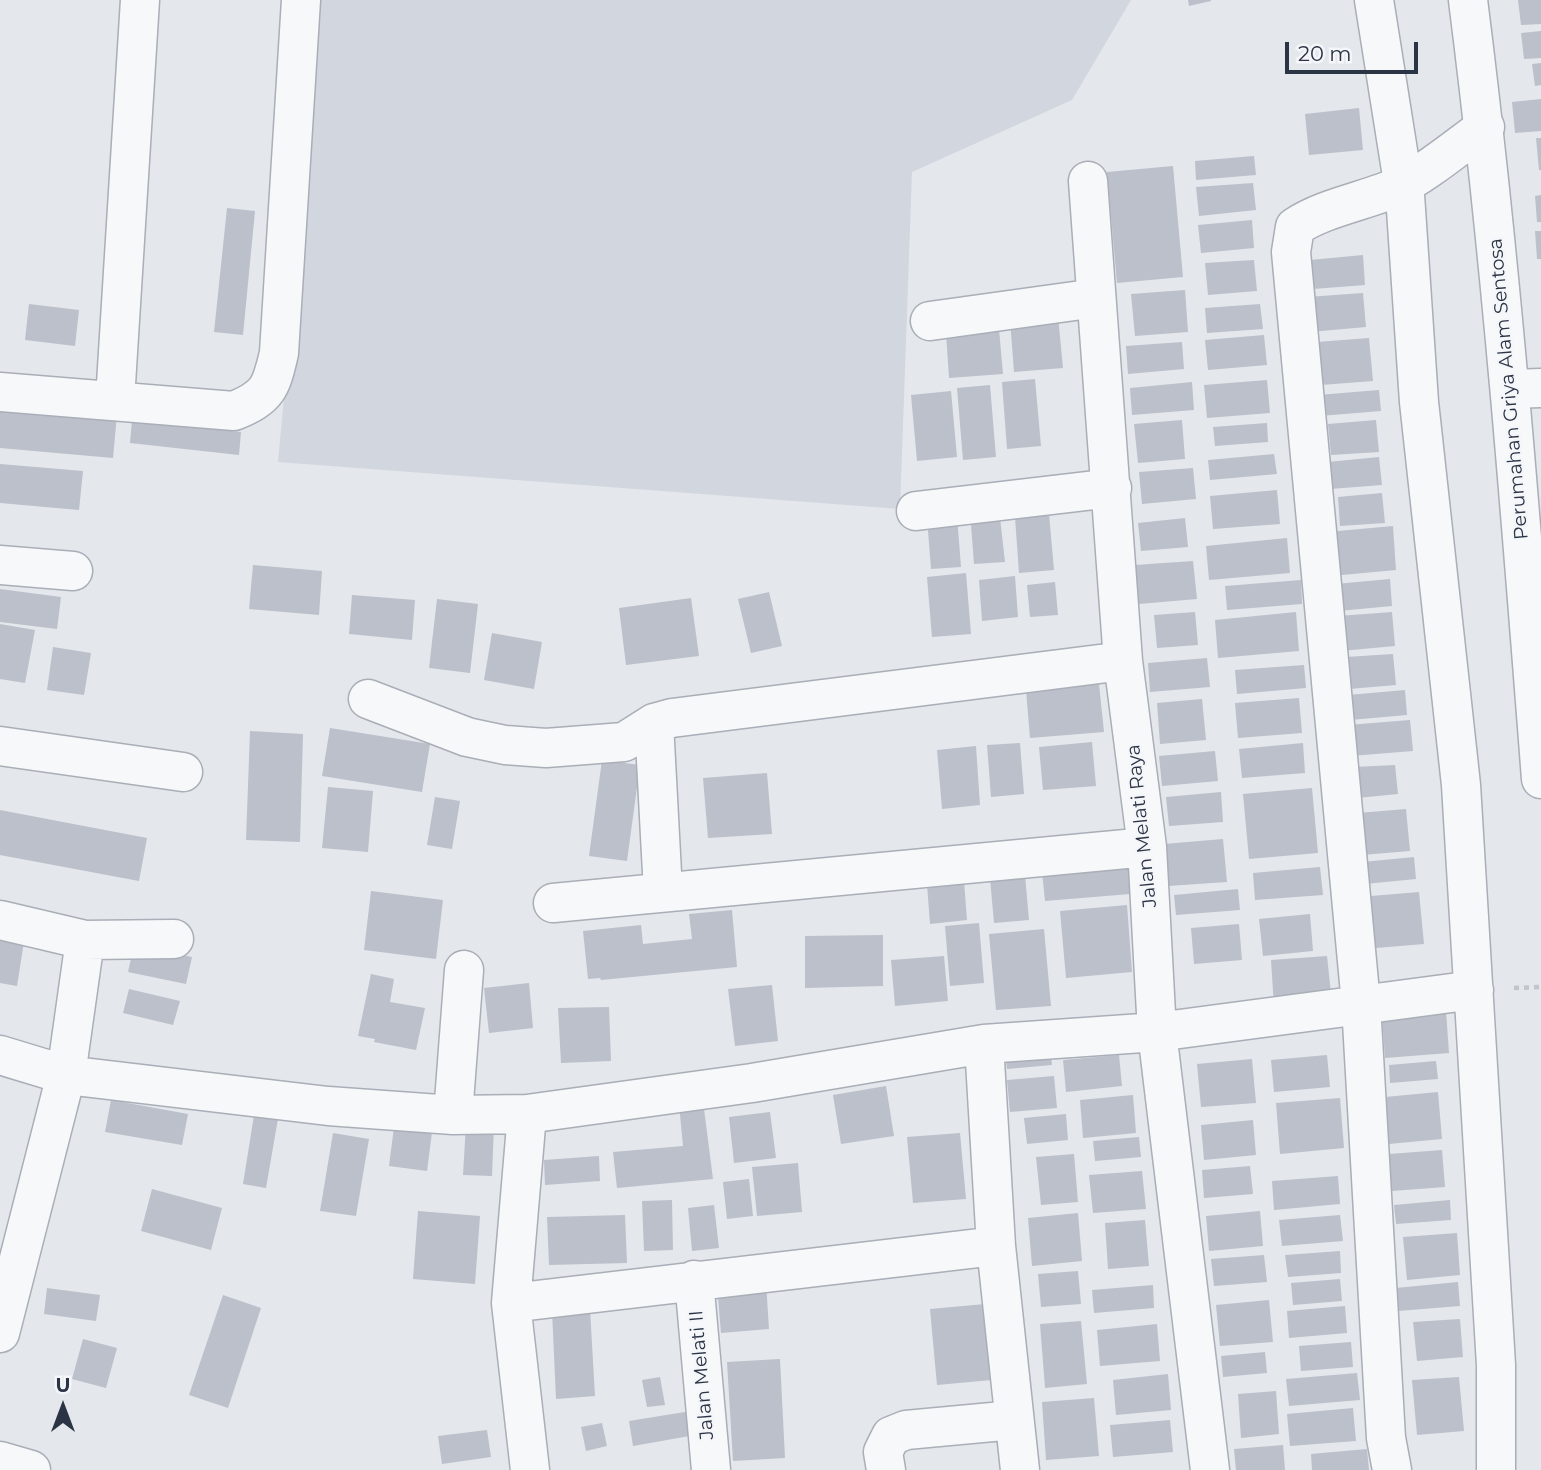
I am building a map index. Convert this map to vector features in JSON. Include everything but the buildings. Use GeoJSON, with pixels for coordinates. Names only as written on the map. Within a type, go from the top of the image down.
{"type":"FeatureCollection","features":[{"type":"Feature","properties":{"kind":"street"},"geometry":{"type":"LineString","coordinates":[[115,400],[140,0]]}},
{"type":"Feature","properties":{"kind":"street"},"geometry":{"type":"LineString","coordinates":[[0,392],[234,411],[258,401],[273,380],[279,353],[301,0]]}},
{"type":"Feature","properties":{"kind":"street"},"geometry":{"type":"LineString","coordinates":[[1374,0],[1404,184],[1419,402],[1461,785],[1496,1365],[1496,1470]]}},
{"type":"Feature","properties":{"kind":"street","name":"Perumahan Griya Alam Sentosa"},"geometry":{"type":"LineString","coordinates":[[1468,0],[1526,388],[1541,779]]}},
{"type":"Feature","properties":{"kind":"street"},"geometry":{"type":"LineString","coordinates":[[1392,1470],[1386,1438],[1361,1004],[1291,252],[1295,227],[1312,215],[1333,211],[1404,184],[1485,127]]}},
{"type":"Feature","properties":{"kind":"street","name":"Jalan Melati Raya"},"geometry":{"type":"LineString","coordinates":[[1088,181],[1123,661],[1147,847],[1157,1032],[1210,1470]]}},
{"type":"Feature","properties":{"kind":"street"},"geometry":{"type":"LineString","coordinates":[[930,321],[1096,298]]}},
{"type":"Feature","properties":{"kind":"street"},"geometry":{"type":"LineString","coordinates":[[916,511],[1112,488]]}},
{"type":"Feature","properties":{"kind":"street"},"geometry":{"type":"LineString","coordinates":[[0,565],[73,571]]}},
{"type":"Feature","properties":{"kind":"street"},"geometry":{"type":"LineString","coordinates":[[368,699],[467,737],[505,746],[546,748],[624,742],[654,723],[672,718],[1123,661]]}},
{"type":"Feature","properties":{"kind":"street"},"geometry":{"type":"LineString","coordinates":[[654,723],[663,892]]}},
{"type":"Feature","properties":{"kind":"street"},"geometry":{"type":"LineString","coordinates":[[0,746],[183,772]]}},
{"type":"Feature","properties":{"kind":"street"},"geometry":{"type":"LineString","coordinates":[[553,903],[1147,847]]}},
{"type":"Feature","properties":{"kind":"street"},"geometry":{"type":"LineString","coordinates":[[0,920],[85,940],[174,939]]}},
{"type":"Feature","properties":{"kind":"street"},"geometry":{"type":"LineString","coordinates":[[0,1333],[66,1075],[85,940]]}},
{"type":"Feature","properties":{"kind":"street"},"geometry":{"type":"LineString","coordinates":[[453,1115],[464,970]]}},
{"type":"Feature","properties":{"kind":"street"},"geometry":{"type":"LineString","coordinates":[[0,1055],[66,1075],[328,1106],[453,1115],[527,1114],[752,1083],[984,1044],[1157,1032],[1474,990]]}},
{"type":"Feature","properties":{"kind":"street"},"geometry":{"type":"LineString","coordinates":[[984,1044],[996,1246],[1020,1470]]}},
{"type":"Feature","properties":{"kind":"street"},"geometry":{"type":"LineString","coordinates":[[527,1114],[510,1303],[530,1470]]}},
{"type":"Feature","properties":{"kind":"street"},"geometry":{"type":"LineString","coordinates":[[510,1303],[996,1246]]}},
{"type":"Feature","properties":{"kind":"street","name":"Jalan Melati II"},"geometry":{"type":"LineString","coordinates":[[694,1280],[711,1470]]}},
{"type":"Feature","properties":{"kind":"street"},"geometry":{"type":"LineString","coordinates":[[886,1470],[883,1452],[891,1436],[906,1430],[1014,1420]]}},
{"type":"Feature","properties":{"kind":"street"},"geometry":{"type":"LineString","coordinates":[[0,1461],[31,1470]]}},
{"type":"Feature","properties":{"kind":"shaded area"},"geometry":{"type":"Polygon","coordinates":[[[321,0],[1131,0],[1072,100],[912,172],[900,509],[278,462],[321,0]]]}}]}
